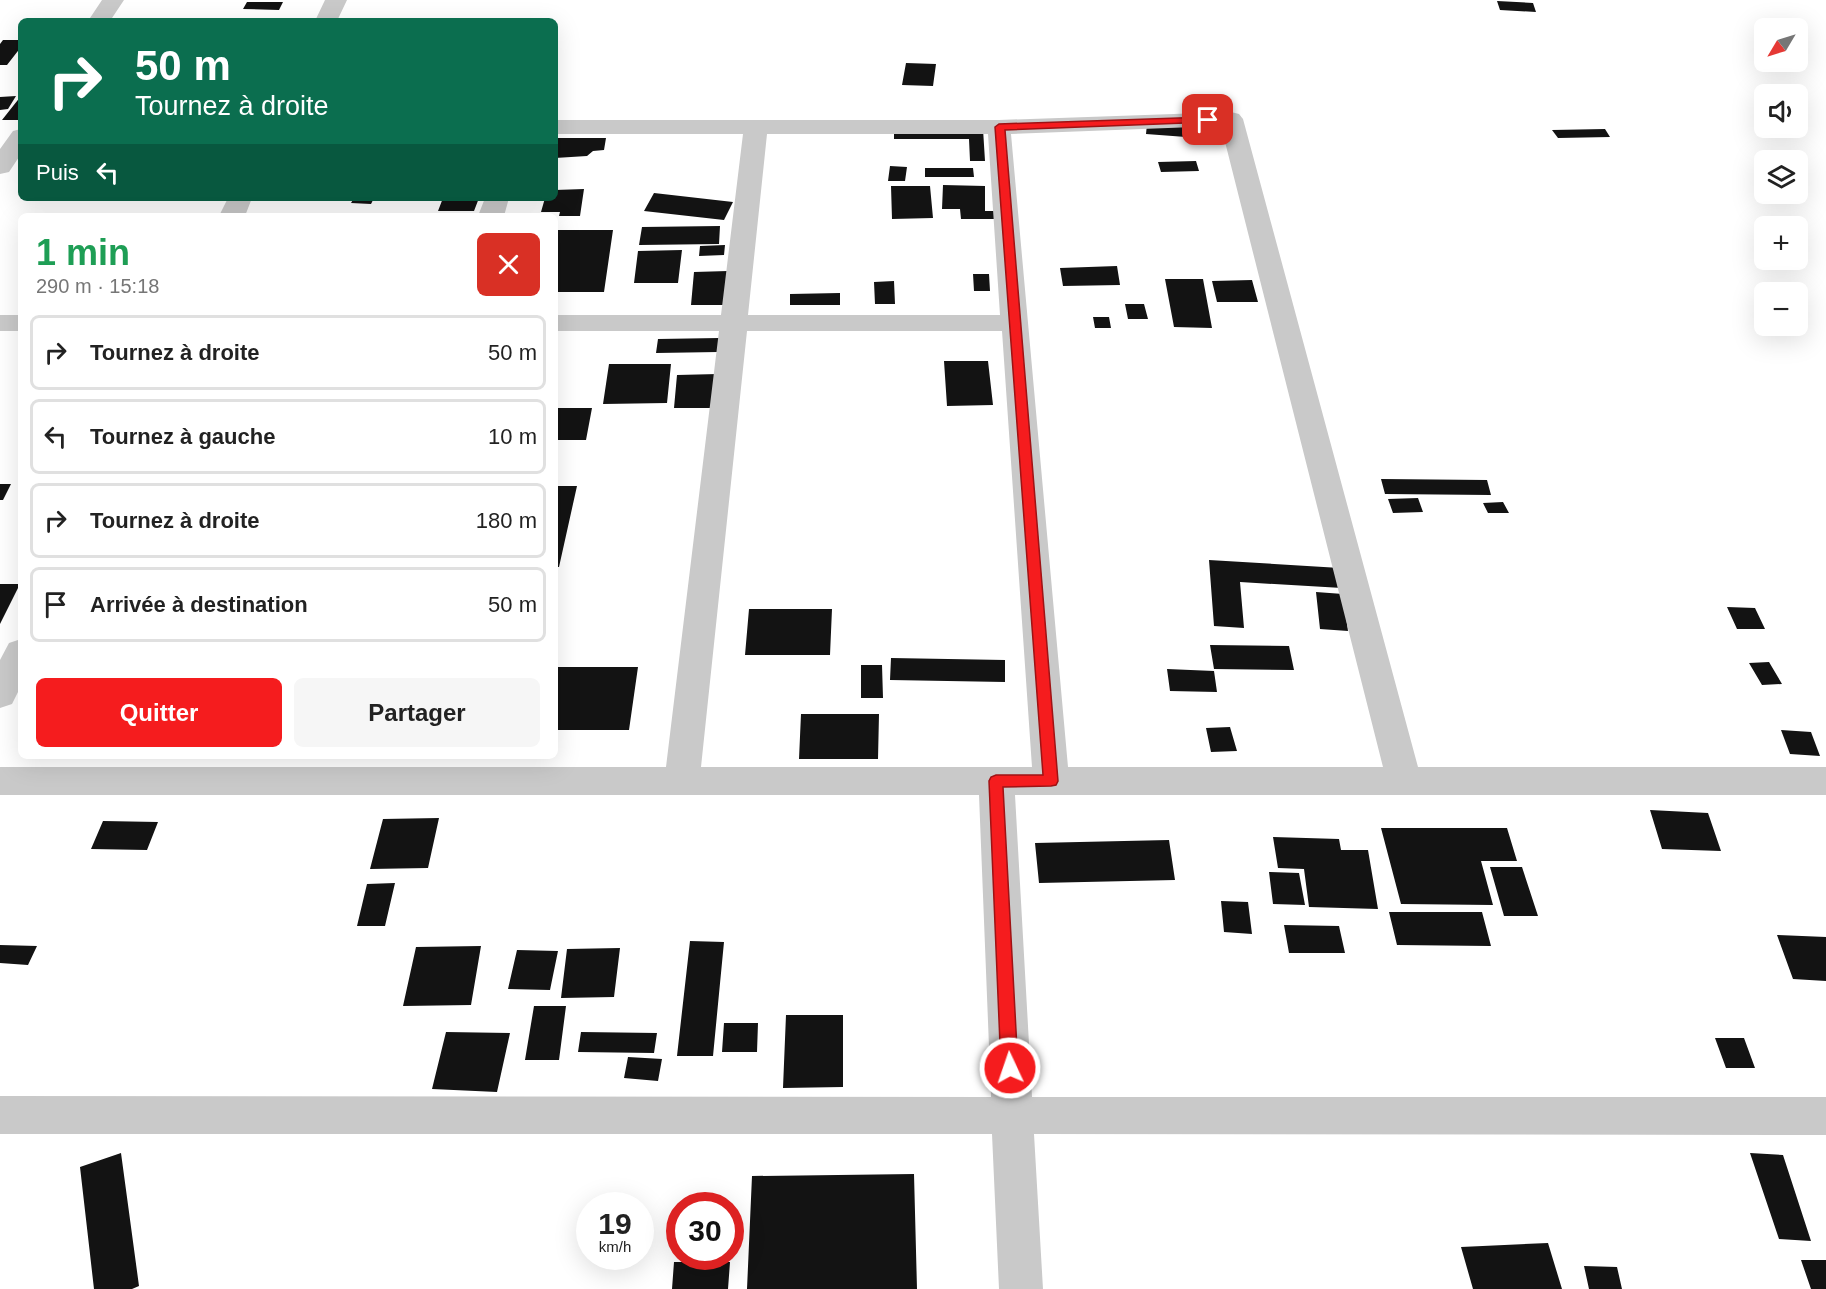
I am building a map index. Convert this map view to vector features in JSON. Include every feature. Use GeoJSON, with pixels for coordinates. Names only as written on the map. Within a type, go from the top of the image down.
{"type":"FeatureCollection","features":[{"type":"Feature","properties":{"kind":"street"},"geometry":{"type":"LineString","coordinates":[[101,18],[113,0]]}},
{"type":"Feature","properties":{"kind":"street"},"geometry":{"type":"LineString","coordinates":[[327,18],[336,0]]}},
{"type":"Feature","properties":{"kind":"street"},"geometry":{"type":"LineString","coordinates":[[558,127],[999,127],[1231,120],[1404,781]]}},
{"type":"Feature","properties":{"kind":"street"},"geometry":{"type":"LineString","coordinates":[[682,781],[756,127]]}},
{"type":"Feature","properties":{"kind":"street"},"geometry":{"type":"LineString","coordinates":[[999,127],[1051,781]]}},
{"type":"Feature","properties":{"kind":"street"},"geometry":{"type":"LineString","coordinates":[[0,167],[18,140]]}},
{"type":"Feature","properties":{"kind":"street"},"geometry":{"type":"LineString","coordinates":[[0,323],[18,323]]}},
{"type":"Feature","properties":{"kind":"street"},"geometry":{"type":"LineString","coordinates":[[558,323],[1015,323]]}},
{"type":"Feature","properties":{"kind":"street"},"geometry":{"type":"LineString","coordinates":[[0,695],[18,657]]}},
{"type":"Feature","properties":{"kind":"street"},"geometry":{"type":"LineString","coordinates":[[0,781],[328,768],[682,781],[1826,781]]}},
{"type":"Feature","properties":{"kind":"street"},"geometry":{"type":"LineString","coordinates":[[996,781],[1021,1289]]}},
{"type":"Feature","properties":{"kind":"street"},"geometry":{"type":"LineString","coordinates":[[0,1115],[1826,1116]]}},
{"type":"Feature","properties":{"kind":"building"},"geometry":{"type":"Polygon","coordinates":[[[1497,1],[1533,3],[1536,12],[1500,10],[1497,1]]]}},
{"type":"Feature","properties":{"kind":"building"},"geometry":{"type":"Polygon","coordinates":[[[247,2],[283,2],[279,10],[243,9],[247,2]]]}},
{"type":"Feature","properties":{"kind":"building"},"geometry":{"type":"Polygon","coordinates":[[[3,40],[18,40],[18,51],[7,65],[0,65],[0,44],[3,40]]]}},
{"type":"Feature","properties":{"kind":"building"},"geometry":{"type":"Polygon","coordinates":[[[906,63],[936,64],[933,86],[902,85],[906,63]]]}},
{"type":"Feature","properties":{"kind":"building"},"geometry":{"type":"Polygon","coordinates":[[[16,96],[8,109],[0,110],[0,97],[16,96]]]}},
{"type":"Feature","properties":{"kind":"building"},"geometry":{"type":"Polygon","coordinates":[[[18,100],[18,120],[2,120],[18,100]]]}},
{"type":"Feature","properties":{"kind":"building"},"geometry":{"type":"Polygon","coordinates":[[[1147,124],[1187,127],[1186,137],[1146,134],[1147,124]]]}},
{"type":"Feature","properties":{"kind":"building"},"geometry":{"type":"Polygon","coordinates":[[[894,129],[983,129],[985,161],[970,161],[969,139],[894,139],[894,129]]]}},
{"type":"Feature","properties":{"kind":"building"},"geometry":{"type":"Polygon","coordinates":[[[1605,129],[1610,137],[1558,138],[1552,130],[1605,129]]]}},
{"type":"Feature","properties":{"kind":"building"},"geometry":{"type":"Polygon","coordinates":[[[558,138],[606,138],[604,150],[593,151],[587,156],[558,158],[558,138]]]}},
{"type":"Feature","properties":{"kind":"building"},"geometry":{"type":"Polygon","coordinates":[[[1196,161],[1199,171],[1161,172],[1158,162],[1196,161]]]}},
{"type":"Feature","properties":{"kind":"building"},"geometry":{"type":"Polygon","coordinates":[[[890,166],[907,167],[905,181],[888,181],[890,166]]]}},
{"type":"Feature","properties":{"kind":"building"},"geometry":{"type":"Polygon","coordinates":[[[925,168],[973,168],[974,177],[925,177],[925,168]]]}},
{"type":"Feature","properties":{"kind":"building"},"geometry":{"type":"Polygon","coordinates":[[[943,185],[985,186],[985,211],[995,211],[995,219],[961,219],[960,209],[942,209],[943,185]]]}},
{"type":"Feature","properties":{"kind":"building"},"geometry":{"type":"Polygon","coordinates":[[[891,186],[930,186],[933,218],[892,219],[891,186]]]}},
{"type":"Feature","properties":{"kind":"building"},"geometry":{"type":"Polygon","coordinates":[[[584,189],[580,216],[559,216],[560,212],[541,212],[544,201],[558,201],[558,190],[584,189]]]}},
{"type":"Feature","properties":{"kind":"building"},"geometry":{"type":"Polygon","coordinates":[[[654,193],[733,202],[724,220],[644,211],[654,193]]]}},
{"type":"Feature","properties":{"kind":"building"},"geometry":{"type":"Polygon","coordinates":[[[352,201],[372,201],[371,204],[351,203],[352,201]]]}},
{"type":"Feature","properties":{"kind":"building"},"geometry":{"type":"Polygon","coordinates":[[[442,201],[478,201],[474,211],[438,211],[442,201]]]}},
{"type":"Feature","properties":{"kind":"building"},"geometry":{"type":"Polygon","coordinates":[[[720,226],[719,244],[639,245],[642,227],[720,226]]]}},
{"type":"Feature","properties":{"kind":"building"},"geometry":{"type":"Polygon","coordinates":[[[558,230],[613,230],[604,292],[558,292],[558,230]]]}},
{"type":"Feature","properties":{"kind":"building"},"geometry":{"type":"Polygon","coordinates":[[[725,245],[724,255],[699,256],[700,246],[725,245]]]}},
{"type":"Feature","properties":{"kind":"building"},"geometry":{"type":"Polygon","coordinates":[[[682,250],[678,283],[634,283],[638,251],[682,250]]]}},
{"type":"Feature","properties":{"kind":"building"},"geometry":{"type":"Polygon","coordinates":[[[1117,266],[1120,285],[1063,286],[1060,268],[1117,266]]]}},
{"type":"Feature","properties":{"kind":"building"},"geometry":{"type":"Polygon","coordinates":[[[728,271],[725,305],[691,305],[694,272],[728,271]]]}},
{"type":"Feature","properties":{"kind":"building"},"geometry":{"type":"Polygon","coordinates":[[[973,274],[989,274],[990,291],[974,291],[973,274]]]}},
{"type":"Feature","properties":{"kind":"building"},"geometry":{"type":"Polygon","coordinates":[[[1165,279],[1203,279],[1212,328],[1174,327],[1165,279]]]}},
{"type":"Feature","properties":{"kind":"building"},"geometry":{"type":"Polygon","coordinates":[[[1252,280],[1258,302],[1217,302],[1212,281],[1252,280]]]}},
{"type":"Feature","properties":{"kind":"building"},"geometry":{"type":"Polygon","coordinates":[[[894,281],[895,304],[875,304],[874,282],[894,281]]]}},
{"type":"Feature","properties":{"kind":"building"},"geometry":{"type":"Polygon","coordinates":[[[840,293],[840,305],[790,305],[790,294],[840,293]]]}},
{"type":"Feature","properties":{"kind":"building"},"geometry":{"type":"Polygon","coordinates":[[[1125,304],[1144,304],[1148,319],[1128,319],[1125,304]]]}},
{"type":"Feature","properties":{"kind":"building"},"geometry":{"type":"Polygon","coordinates":[[[1093,317],[1109,317],[1111,328],[1095,328],[1093,317]]]}},
{"type":"Feature","properties":{"kind":"building"},"geometry":{"type":"Polygon","coordinates":[[[719,338],[718,352],[656,353],[658,339],[719,338]]]}},
{"type":"Feature","properties":{"kind":"building"},"geometry":{"type":"Polygon","coordinates":[[[944,361],[988,361],[993,405],[947,406],[944,361]]]}},
{"type":"Feature","properties":{"kind":"building"},"geometry":{"type":"Polygon","coordinates":[[[609,364],[671,364],[667,403],[603,404],[609,364]]]}},
{"type":"Feature","properties":{"kind":"building"},"geometry":{"type":"Polygon","coordinates":[[[718,374],[716,408],[674,408],[677,375],[718,374]]]}},
{"type":"Feature","properties":{"kind":"building"},"geometry":{"type":"Polygon","coordinates":[[[558,408],[592,408],[586,440],[558,440],[558,408]]]}},
{"type":"Feature","properties":{"kind":"building"},"geometry":{"type":"Polygon","coordinates":[[[1381,479],[1487,480],[1491,495],[1385,494],[1381,479]]]}},
{"type":"Feature","properties":{"kind":"building"},"geometry":{"type":"Polygon","coordinates":[[[0,484],[11,484],[3,500],[0,500],[0,484]]]}},
{"type":"Feature","properties":{"kind":"building"},"geometry":{"type":"Polygon","coordinates":[[[558,486],[577,486],[559,567],[558,486]]]}},
{"type":"Feature","properties":{"kind":"building"},"geometry":{"type":"Polygon","coordinates":[[[1418,498],[1423,512],[1393,513],[1388,499],[1418,498]]]}},
{"type":"Feature","properties":{"kind":"building"},"geometry":{"type":"Polygon","coordinates":[[[1503,502],[1509,513],[1488,513],[1483,503],[1503,502]]]}},
{"type":"Feature","properties":{"kind":"building"},"geometry":{"type":"Polygon","coordinates":[[[1209,560],[1340,568],[1342,588],[1240,582],[1244,628],[1214,626],[1209,560]]]}},
{"type":"Feature","properties":{"kind":"building"},"geometry":{"type":"Polygon","coordinates":[[[0,584],[18,584],[18,588],[0,624],[0,584]]]}},
{"type":"Feature","properties":{"kind":"building"},"geometry":{"type":"Polygon","coordinates":[[[1316,592],[1343,594],[1348,631],[1320,629],[1316,592]]]}},
{"type":"Feature","properties":{"kind":"building"},"geometry":{"type":"Polygon","coordinates":[[[1727,607],[1755,608],[1765,629],[1737,629],[1727,607]]]}},
{"type":"Feature","properties":{"kind":"building"},"geometry":{"type":"Polygon","coordinates":[[[749,609],[832,609],[830,655],[745,655],[749,609]]]}},
{"type":"Feature","properties":{"kind":"building"},"geometry":{"type":"Polygon","coordinates":[[[1210,645],[1289,646],[1294,670],[1214,669],[1210,645]]]}},
{"type":"Feature","properties":{"kind":"building"},"geometry":{"type":"Polygon","coordinates":[[[891,658],[1005,660],[1005,682],[890,680],[891,658]]]}},
{"type":"Feature","properties":{"kind":"building"},"geometry":{"type":"Polygon","coordinates":[[[1769,662],[1782,684],[1762,685],[1749,663],[1769,662]]]}},
{"type":"Feature","properties":{"kind":"building"},"geometry":{"type":"Polygon","coordinates":[[[861,665],[882,665],[883,698],[861,698],[861,665]]]}},
{"type":"Feature","properties":{"kind":"building"},"geometry":{"type":"Polygon","coordinates":[[[558,667],[638,667],[629,730],[558,730],[558,667]]]}},
{"type":"Feature","properties":{"kind":"building"},"geometry":{"type":"Polygon","coordinates":[[[1167,669],[1214,671],[1217,692],[1170,691],[1167,669]]]}},
{"type":"Feature","properties":{"kind":"building"},"geometry":{"type":"Polygon","coordinates":[[[801,714],[879,714],[878,759],[799,759],[801,714]]]}},
{"type":"Feature","properties":{"kind":"building"},"geometry":{"type":"Polygon","coordinates":[[[1230,727],[1237,751],[1211,752],[1206,728],[1230,727]]]}},
{"type":"Feature","properties":{"kind":"building"},"geometry":{"type":"Polygon","coordinates":[[[1781,730],[1811,732],[1820,756],[1790,754],[1781,730]]]}},
{"type":"Feature","properties":{"kind":"building"},"geometry":{"type":"Polygon","coordinates":[[[1650,810],[1708,813],[1721,851],[1662,849],[1650,810]]]}},
{"type":"Feature","properties":{"kind":"building"},"geometry":{"type":"Polygon","coordinates":[[[439,818],[428,868],[370,869],[383,819],[439,818]]]}},
{"type":"Feature","properties":{"kind":"building"},"geometry":{"type":"Polygon","coordinates":[[[103,821],[158,822],[147,850],[91,849],[103,821]]]}},
{"type":"Feature","properties":{"kind":"building"},"geometry":{"type":"Polygon","coordinates":[[[1381,828],[1507,828],[1517,861],[1481,861],[1493,905],[1401,904],[1381,828]]]}},
{"type":"Feature","properties":{"kind":"building"},"geometry":{"type":"Polygon","coordinates":[[[1273,837],[1339,839],[1341,850],[1368,850],[1378,909],[1309,907],[1304,869],[1278,868],[1273,837]]]}},
{"type":"Feature","properties":{"kind":"building"},"geometry":{"type":"Polygon","coordinates":[[[1169,840],[1175,880],[1039,883],[1035,843],[1169,840]]]}},
{"type":"Feature","properties":{"kind":"building"},"geometry":{"type":"Polygon","coordinates":[[[1490,867],[1522,867],[1538,916],[1504,916],[1490,867]]]}},
{"type":"Feature","properties":{"kind":"building"},"geometry":{"type":"Polygon","coordinates":[[[1269,872],[1299,873],[1305,905],[1273,904],[1269,872]]]}},
{"type":"Feature","properties":{"kind":"building"},"geometry":{"type":"Polygon","coordinates":[[[395,883],[385,926],[357,926],[367,884],[395,883]]]}},
{"type":"Feature","properties":{"kind":"building"},"geometry":{"type":"Polygon","coordinates":[[[1221,901],[1248,902],[1252,934],[1224,932],[1221,901]]]}},
{"type":"Feature","properties":{"kind":"building"},"geometry":{"type":"Polygon","coordinates":[[[1389,912],[1482,912],[1491,946],[1397,945],[1389,912]]]}},
{"type":"Feature","properties":{"kind":"building"},"geometry":{"type":"Polygon","coordinates":[[[1284,925],[1339,926],[1345,953],[1289,953],[1284,925]]]}},
{"type":"Feature","properties":{"kind":"building"},"geometry":{"type":"Polygon","coordinates":[[[1777,935],[1826,937],[1826,981],[1793,979],[1777,935]]]}},
{"type":"Feature","properties":{"kind":"building"},"geometry":{"type":"Polygon","coordinates":[[[690,941],[724,942],[713,1056],[677,1056],[690,941]]]}},
{"type":"Feature","properties":{"kind":"building"},"geometry":{"type":"Polygon","coordinates":[[[0,945],[37,946],[28,965],[0,963],[0,945]]]}},
{"type":"Feature","properties":{"kind":"building"},"geometry":{"type":"Polygon","coordinates":[[[481,946],[471,1005],[403,1006],[416,947],[481,946]]]}},
{"type":"Feature","properties":{"kind":"building"},"geometry":{"type":"Polygon","coordinates":[[[620,948],[614,997],[561,998],[567,949],[620,948]]]}},
{"type":"Feature","properties":{"kind":"building"},"geometry":{"type":"Polygon","coordinates":[[[517,950],[558,951],[550,990],[508,989],[517,950]]]}},
{"type":"Feature","properties":{"kind":"building"},"geometry":{"type":"Polygon","coordinates":[[[534,1006],[566,1006],[559,1060],[525,1060],[534,1006]]]}},
{"type":"Feature","properties":{"kind":"building"},"geometry":{"type":"Polygon","coordinates":[[[786,1015],[843,1015],[843,1087],[783,1088],[786,1015]]]}},
{"type":"Feature","properties":{"kind":"building"},"geometry":{"type":"Polygon","coordinates":[[[724,1023],[758,1023],[757,1052],[722,1052],[724,1023]]]}},
{"type":"Feature","properties":{"kind":"building"},"geometry":{"type":"Polygon","coordinates":[[[446,1032],[510,1033],[497,1092],[432,1089],[446,1032]]]}},
{"type":"Feature","properties":{"kind":"building"},"geometry":{"type":"Polygon","coordinates":[[[581,1032],[657,1033],[654,1053],[578,1052],[581,1032]]]}},
{"type":"Feature","properties":{"kind":"building"},"geometry":{"type":"Polygon","coordinates":[[[1715,1038],[1744,1038],[1755,1068],[1726,1068],[1715,1038]]]}},
{"type":"Feature","properties":{"kind":"building"},"geometry":{"type":"Polygon","coordinates":[[[628,1057],[662,1059],[658,1081],[624,1078],[628,1057]]]}},
{"type":"Feature","properties":{"kind":"building"},"geometry":{"type":"Polygon","coordinates":[[[121,1153],[139,1286],[132,1289],[94,1289],[80,1167],[121,1153]]]}},
{"type":"Feature","properties":{"kind":"building"},"geometry":{"type":"Polygon","coordinates":[[[1750,1153],[1783,1155],[1811,1241],[1779,1239],[1750,1153]]]}},
{"type":"Feature","properties":{"kind":"building"},"geometry":{"type":"Polygon","coordinates":[[[914,1174],[917,1289],[747,1289],[752,1176],[914,1174]]]}},
{"type":"Feature","properties":{"kind":"building"},"geometry":{"type":"Polygon","coordinates":[[[1548,1243],[1562,1289],[1473,1289],[1461,1247],[1548,1243]]]}},
{"type":"Feature","properties":{"kind":"building"},"geometry":{"type":"Polygon","coordinates":[[[1801,1260],[1826,1260],[1826,1289],[1811,1289],[1801,1260]]]}},
{"type":"Feature","properties":{"kind":"building"},"geometry":{"type":"Polygon","coordinates":[[[1584,1266],[1617,1267],[1622,1289],[1589,1289],[1584,1266]]]}},
{"type":"Feature","properties":{"kind":"building"},"geometry":{"type":"Polygon","coordinates":[[[673,1270],[729,1270],[728,1289],[672,1289],[673,1270]]]}},
{"type":"Feature","properties":{"kind":"route"},"geometry":{"type":"LineString","coordinates":[[1010,1068],[996,781],[1051,781],[999,127],[1208,120]]}}]}
